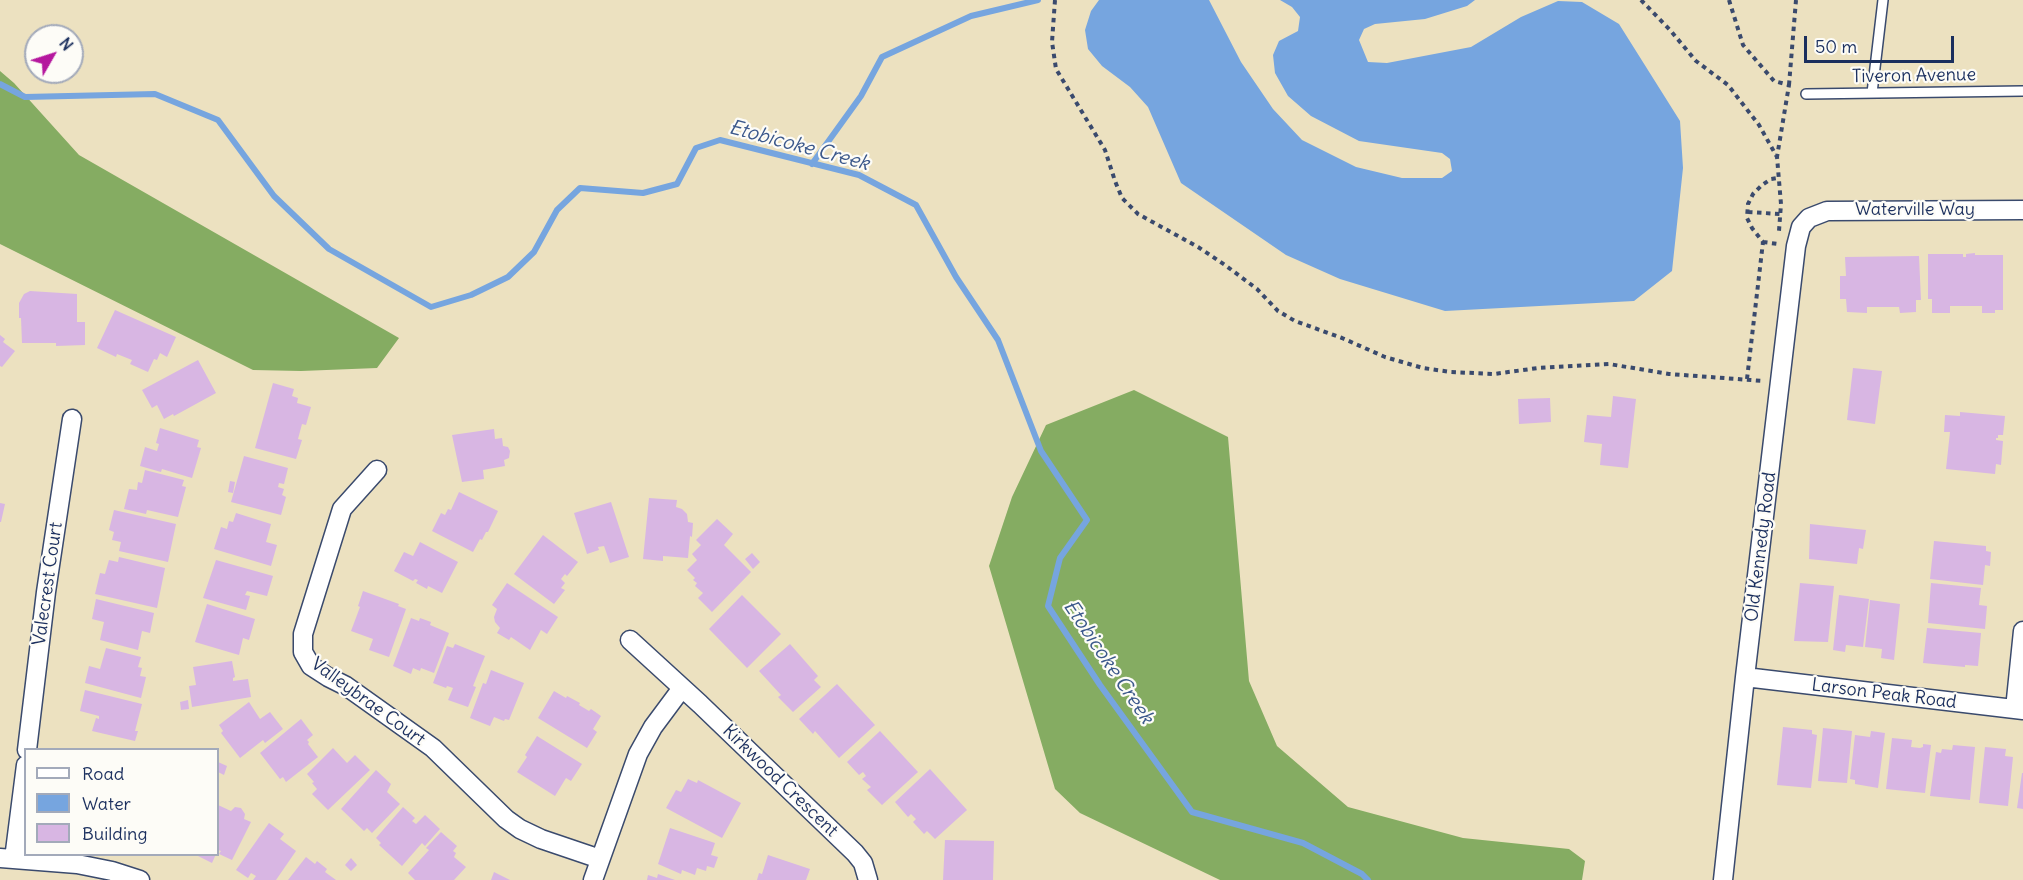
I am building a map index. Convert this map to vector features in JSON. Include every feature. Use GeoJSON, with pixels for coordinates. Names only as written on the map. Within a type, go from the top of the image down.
{"type":"FeatureCollection","features":[{"type":"Feature","properties":{"kind":"street","name":"Waterville Way"},"geometry":{"type":"LineString","coordinates":[[1809,218],[1827,211],[2023,210]]}},
{"type":"Feature","properties":{"kind":"street","name":"Old Kennedy Road"},"geometry":{"type":"LineString","coordinates":[[1723,880],[1744,677],[1796,246],[1801,227],[1809,218]]}},
{"type":"Feature","properties":{"kind":"street","name":"Valecrest Court"},"geometry":{"type":"LineString","coordinates":[[27,748],[46,592],[72,420]]}},
{"type":"Feature","properties":{"kind":"street","name":"Valleybrae Court"},"geometry":{"type":"LineString","coordinates":[[377,470],[342,509],[303,634],[303,652],[311,666],[346,686],[433,748],[506,819],[520,829],[600,859]]}},
{"type":"Feature","properties":{"kind":"street"},"geometry":{"type":"LineString","coordinates":[[2019,710],[2023,632]]}},
{"type":"Feature","properties":{"kind":"street","name":"Kirkwood Crescent"},"geometry":{"type":"LineString","coordinates":[[630,640],[855,853],[863,863],[868,880]]}},
{"type":"Feature","properties":{"kind":"street","name":"Larson Peak Road"},"geometry":{"type":"LineString","coordinates":[[1744,677],[2019,710]]}},
{"type":"Feature","properties":{"kind":"street"},"geometry":{"type":"LineString","coordinates":[[593,880],[638,754],[653,727],[682,688]]}},
{"type":"Feature","properties":{"kind":"street"},"geometry":{"type":"LineString","coordinates":[[24,775],[7,859],[77,864],[112,871],[140,880]]}},
{"type":"Feature","properties":{"kind":"lane"},"geometry":{"type":"LineString","coordinates":[[1872,93],[1883,0]]}},
{"type":"Feature","properties":{"kind":"lane","name":"Tiveron Avenue"},"geometry":{"type":"LineString","coordinates":[[1806,94],[2023,91]]}},
{"type":"Feature","properties":{"kind":"path"},"geometry":{"type":"LineString","coordinates":[[1055,0],[1052,42],[1056,69],[1105,150],[1122,198],[1138,214],[1198,247],[1233,271],[1257,289],[1278,311],[1295,321],[1385,357],[1423,368],[1451,372],[1494,374],[1538,368],[1609,364],[1669,374],[1781,382]]}},
{"type":"Feature","properties":{"kind":"path"},"geometry":{"type":"LineString","coordinates":[[1641,0],[1696,61],[1728,85],[1759,125],[1777,157]]}},
{"type":"Feature","properties":{"kind":"path"},"geometry":{"type":"LineString","coordinates":[[1729,0],[1743,45],[1774,81],[1789,85]]}},
{"type":"Feature","properties":{"kind":"path"},"geometry":{"type":"LineString","coordinates":[[1778,178],[1771,179],[1753,194],[1748,204],[1747,218],[1763,242],[1778,244],[1780,214],[1777,157],[1789,85],[1796,0]]}},
{"type":"Feature","properties":{"kind":"path"},"geometry":{"type":"LineString","coordinates":[[1748,212],[1780,214]]}},
{"type":"Feature","properties":{"kind":"path"},"geometry":{"type":"LineString","coordinates":[[1747,379],[1763,242]]}},
{"type":"Feature","properties":{"kind":"green space"},"geometry":{"type":"Polygon","coordinates":[[[0,71],[14,83],[79,155],[399,338],[377,368],[253,370],[0,244],[0,71]]]}},
{"type":"Feature","properties":{"kind":"green space"},"geometry":{"type":"Polygon","coordinates":[[[1134,390],[1228,437],[1249,681],[1277,746],[1348,807],[1463,838],[1569,849],[1585,861],[1582,880],[1220,880],[1080,813],[1055,789],[989,566],[1012,497],[1046,425],[1134,390]]]}},
{"type":"Feature","properties":{"kind":"water"},"geometry":{"type":"Polygon","coordinates":[[[1099,0],[1209,0],[1241,62],[1273,109],[1302,140],[1356,167],[1402,178],[1442,178],[1452,171],[1450,159],[1442,153],[1359,141],[1311,116],[1288,96],[1275,73],[1273,55],[1279,41],[1298,31],[1300,17],[1292,7],[1280,0],[1475,0],[1467,6],[1425,19],[1375,24],[1364,29],[1359,40],[1368,62],[1387,63],[1471,47],[1521,17],[1558,1],[1582,2],[1619,24],[1680,121],[1683,168],[1672,271],[1634,301],[1445,311],[1340,279],[1286,255],[1181,183],[1148,107],[1130,87],[1102,66],[1088,49],[1085,30],[1091,11],[1099,0]]]}},
{"type":"Feature","properties":{"kind":"building"},"geometry":{"type":"Polygon","coordinates":[[[1975,253],[1975,255],[2003,255],[2003,310],[1995,310],[1995,313],[1982,313],[1982,306],[1950,306],[1950,313],[1932,313],[1932,299],[1928,299],[1928,254],[1963,254],[1963,257],[1966,257],[1966,254],[1975,253]]]}},
{"type":"Feature","properties":{"kind":"building"},"geometry":{"type":"Polygon","coordinates":[[[1919,256],[1921,300],[1916,300],[1916,312],[1900,313],[1899,307],[1867,307],[1867,313],[1847,312],[1846,299],[1840,299],[1840,276],[1846,276],[1845,257],[1919,256]]]}},
{"type":"Feature","properties":{"kind":"building"},"geometry":{"type":"Polygon","coordinates":[[[30,291],[77,294],[77,322],[85,322],[85,345],[56,346],[56,343],[22,343],[19,303],[24,294],[30,291]]]}},
{"type":"Feature","properties":{"kind":"building"},"geometry":{"type":"Polygon","coordinates":[[[115,310],[176,337],[167,357],[160,353],[157,360],[154,359],[148,372],[130,364],[132,360],[117,354],[116,357],[97,348],[115,310]]]}},
{"type":"Feature","properties":{"kind":"building"},"geometry":{"type":"Polygon","coordinates":[[[0,335],[5,339],[3,342],[15,351],[2,367],[0,366],[0,335]]]}},
{"type":"Feature","properties":{"kind":"building"},"geometry":{"type":"Polygon","coordinates":[[[198,360],[216,393],[164,419],[157,405],[152,408],[142,390],[198,360]]]}},
{"type":"Feature","properties":{"kind":"building"},"geometry":{"type":"Polygon","coordinates":[[[1853,368],[1882,371],[1875,424],[1847,420],[1853,368]]]}},
{"type":"Feature","properties":{"kind":"building"},"geometry":{"type":"Polygon","coordinates":[[[273,383],[294,389],[292,396],[298,398],[297,403],[311,407],[306,425],[302,424],[298,439],[302,440],[296,459],[255,448],[273,383]]]}},
{"type":"Feature","properties":{"kind":"building"},"geometry":{"type":"Polygon","coordinates":[[[1613,396],[1636,399],[1628,468],[1600,465],[1602,444],[1584,442],[1587,415],[1611,417],[1613,396]]]}},
{"type":"Feature","properties":{"kind":"building"},"geometry":{"type":"Polygon","coordinates":[[[1550,398],[1551,422],[1519,424],[1518,399],[1550,398]]]}},
{"type":"Feature","properties":{"kind":"building"},"geometry":{"type":"Polygon","coordinates":[[[1960,412],[2005,416],[2003,435],[1998,435],[1996,438],[1996,440],[2003,441],[2001,465],[1996,464],[1995,474],[1946,469],[1950,432],[1944,432],[1945,415],[1960,416],[1960,412]]]}},
{"type":"Feature","properties":{"kind":"building"},"geometry":{"type":"Polygon","coordinates":[[[160,428],[199,440],[197,447],[201,448],[192,478],[162,469],[161,472],[140,466],[145,447],[157,451],[159,444],[156,443],[160,428]]]}},
{"type":"Feature","properties":{"kind":"building"},"geometry":{"type":"Polygon","coordinates":[[[494,429],[495,439],[502,438],[503,446],[508,447],[510,451],[509,458],[504,460],[505,466],[483,470],[484,479],[462,482],[452,435],[494,429]]]}},
{"type":"Feature","properties":{"kind":"building"},"geometry":{"type":"Polygon","coordinates":[[[244,456],[288,468],[284,484],[279,483],[278,487],[284,489],[282,495],[286,497],[281,515],[231,502],[244,456]]]}},
{"type":"Feature","properties":{"kind":"building"},"geometry":{"type":"Polygon","coordinates":[[[145,470],[184,480],[182,486],[186,487],[178,517],[147,510],[146,514],[124,509],[129,489],[137,490],[138,482],[142,483],[145,470]]]}},
{"type":"Feature","properties":{"kind":"building"},"geometry":{"type":"Polygon","coordinates":[[[230,481],[235,482],[233,493],[228,492],[230,481]]]}},
{"type":"Feature","properties":{"kind":"building"},"geometry":{"type":"Polygon","coordinates":[[[459,492],[498,511],[488,532],[482,540],[480,539],[473,552],[432,531],[441,513],[445,515],[448,509],[451,510],[459,492]]]}},
{"type":"Feature","properties":{"kind":"building"},"geometry":{"type":"Polygon","coordinates":[[[649,498],[677,500],[676,507],[687,514],[688,522],[693,523],[688,558],[663,556],[663,561],[643,559],[649,498]]]}},
{"type":"Feature","properties":{"kind":"building"},"geometry":{"type":"Polygon","coordinates":[[[611,502],[629,557],[610,563],[604,546],[587,554],[574,513],[611,502]]]}},
{"type":"Feature","properties":{"kind":"building"},"geometry":{"type":"Polygon","coordinates":[[[0,503],[5,504],[1,522],[0,522],[0,503]]]}},
{"type":"Feature","properties":{"kind":"building"},"geometry":{"type":"Polygon","coordinates":[[[114,510],[176,524],[168,562],[119,551],[121,542],[112,540],[114,532],[109,530],[114,510]]]}},
{"type":"Feature","properties":{"kind":"building"},"geometry":{"type":"Polygon","coordinates":[[[236,513],[271,524],[266,542],[277,545],[271,566],[214,549],[221,527],[227,529],[229,521],[233,522],[236,513]]]}},
{"type":"Feature","properties":{"kind":"building"},"geometry":{"type":"Polygon","coordinates":[[[717,519],[733,534],[724,545],[751,572],[712,612],[698,598],[703,593],[695,586],[697,583],[693,580],[695,578],[687,570],[697,560],[692,554],[701,545],[696,540],[717,519]]]}},
{"type":"Feature","properties":{"kind":"building"},"geometry":{"type":"Polygon","coordinates":[[[1810,524],[1866,530],[1863,549],[1859,548],[1857,564],[1809,559],[1810,524]]]}},
{"type":"Feature","properties":{"kind":"building"},"geometry":{"type":"Polygon","coordinates":[[[543,535],[578,562],[567,576],[565,574],[561,579],[565,583],[561,588],[565,590],[554,604],[514,574],[543,535]]]}},
{"type":"Feature","properties":{"kind":"building"},"geometry":{"type":"Polygon","coordinates":[[[1934,541],[1986,546],[1986,551],[1991,552],[1990,566],[1985,565],[1983,585],[1930,579],[1934,541]]]}},
{"type":"Feature","properties":{"kind":"building"},"geometry":{"type":"Polygon","coordinates":[[[420,542],[458,562],[442,593],[428,586],[427,589],[416,583],[418,580],[413,581],[394,571],[404,552],[413,556],[420,542]]]}},
{"type":"Feature","properties":{"kind":"building"},"geometry":{"type":"Polygon","coordinates":[[[752,553],[760,562],[753,569],[745,559],[752,553]]]}},
{"type":"Feature","properties":{"kind":"building"},"geometry":{"type":"Polygon","coordinates":[[[119,557],[165,568],[157,608],[95,594],[100,573],[105,574],[109,560],[118,562],[119,557]]]}},
{"type":"Feature","properties":{"kind":"building"},"geometry":{"type":"Polygon","coordinates":[[[216,560],[273,576],[267,596],[247,591],[245,595],[250,596],[246,610],[203,598],[216,560]]]}},
{"type":"Feature","properties":{"kind":"building"},"geometry":{"type":"Polygon","coordinates":[[[507,583],[558,617],[547,634],[541,630],[530,650],[511,637],[509,640],[497,633],[500,628],[494,617],[497,609],[492,605],[507,583]]]}},
{"type":"Feature","properties":{"kind":"building"},"geometry":{"type":"Polygon","coordinates":[[[1800,583],[1834,586],[1828,642],[1794,641],[1800,583]]]}},
{"type":"Feature","properties":{"kind":"building"},"geometry":{"type":"Polygon","coordinates":[[[1931,583],[1981,588],[1979,605],[1987,606],[1985,629],[1928,623],[1931,583]]]}},
{"type":"Feature","properties":{"kind":"building"},"geometry":{"type":"Polygon","coordinates":[[[363,591],[399,604],[398,606],[406,609],[389,657],[369,650],[373,639],[351,631],[363,591]]]}},
{"type":"Feature","properties":{"kind":"building"},"geometry":{"type":"Polygon","coordinates":[[[742,595],[781,634],[747,668],[709,629],[742,595]]]}},
{"type":"Feature","properties":{"kind":"building"},"geometry":{"type":"Polygon","coordinates":[[[1839,595],[1869,599],[1863,647],[1846,645],[1845,652],[1833,650],[1839,595]]]}},
{"type":"Feature","properties":{"kind":"building"},"geometry":{"type":"Polygon","coordinates":[[[96,599],[154,613],[150,633],[142,631],[138,650],[100,640],[104,622],[92,619],[96,599]]]}},
{"type":"Feature","properties":{"kind":"building"},"geometry":{"type":"Polygon","coordinates":[[[1870,600],[1900,604],[1894,660],[1881,658],[1882,649],[1865,647],[1870,600]]]}},
{"type":"Feature","properties":{"kind":"building"},"geometry":{"type":"Polygon","coordinates":[[[207,604],[255,619],[249,640],[243,638],[239,655],[195,642],[207,604]]]}},
{"type":"Feature","properties":{"kind":"building"},"geometry":{"type":"Polygon","coordinates":[[[411,618],[431,622],[430,625],[449,633],[434,673],[421,668],[420,671],[413,668],[411,674],[393,666],[411,618]]]}},
{"type":"Feature","properties":{"kind":"building"},"geometry":{"type":"Polygon","coordinates":[[[1927,628],[1981,633],[1978,666],[1923,663],[1927,628]]]}},
{"type":"Feature","properties":{"kind":"building"},"geometry":{"type":"Polygon","coordinates":[[[455,644],[485,656],[473,686],[476,687],[468,707],[448,700],[453,688],[433,683],[447,646],[453,648],[455,644]]]}},
{"type":"Feature","properties":{"kind":"building"},"geometry":{"type":"Polygon","coordinates":[[[790,644],[818,676],[814,680],[821,687],[793,712],[778,697],[781,695],[759,671],[790,644]]]}},
{"type":"Feature","properties":{"kind":"building"},"geometry":{"type":"Polygon","coordinates":[[[106,648],[141,657],[138,667],[142,668],[140,676],[146,677],[141,698],[85,683],[89,666],[100,669],[106,648]]]}},
{"type":"Feature","properties":{"kind":"building"},"geometry":{"type":"Polygon","coordinates":[[[232,661],[235,677],[233,681],[248,679],[251,697],[192,707],[189,686],[196,685],[193,667],[232,661]]]}},
{"type":"Feature","properties":{"kind":"building"},"geometry":{"type":"Polygon","coordinates":[[[491,670],[524,683],[509,720],[504,721],[494,717],[490,726],[470,718],[483,683],[486,684],[491,670]]]}},
{"type":"Feature","properties":{"kind":"building"},"geometry":{"type":"Polygon","coordinates":[[[837,684],[875,725],[839,758],[815,731],[813,734],[799,719],[837,684]]]}},
{"type":"Feature","properties":{"kind":"building"},"geometry":{"type":"Polygon","coordinates":[[[85,690],[142,704],[135,731],[138,731],[135,741],[92,731],[96,718],[99,719],[99,716],[80,711],[85,690]]]}},
{"type":"Feature","properties":{"kind":"building"},"geometry":{"type":"Polygon","coordinates":[[[554,691],[601,716],[593,729],[597,732],[587,748],[538,718],[554,691]]]}},
{"type":"Feature","properties":{"kind":"building"},"geometry":{"type":"Polygon","coordinates":[[[188,700],[189,709],[181,710],[180,702],[188,700]]]}},
{"type":"Feature","properties":{"kind":"building"},"geometry":{"type":"Polygon","coordinates":[[[249,702],[260,719],[270,712],[283,729],[265,743],[263,740],[240,758],[221,733],[223,731],[219,725],[249,702]]]}},
{"type":"Feature","properties":{"kind":"building"},"geometry":{"type":"Polygon","coordinates":[[[301,719],[313,735],[307,740],[318,757],[286,782],[283,777],[280,779],[260,753],[301,719]]]}},
{"type":"Feature","properties":{"kind":"building"},"geometry":{"type":"Polygon","coordinates":[[[1783,727],[1812,730],[1812,734],[1817,735],[1811,788],[1777,785],[1783,727]]]}},
{"type":"Feature","properties":{"kind":"building"},"geometry":{"type":"Polygon","coordinates":[[[1823,728],[1852,731],[1847,783],[1818,781],[1823,728]]]}},
{"type":"Feature","properties":{"kind":"building"},"geometry":{"type":"Polygon","coordinates":[[[880,731],[918,772],[882,805],[867,790],[871,787],[862,779],[866,776],[863,772],[859,775],[847,762],[880,731]]]}},
{"type":"Feature","properties":{"kind":"building"},"geometry":{"type":"Polygon","coordinates":[[[1871,731],[1885,733],[1878,788],[1855,784],[1855,780],[1850,779],[1855,735],[1870,737],[1871,731]]]}},
{"type":"Feature","properties":{"kind":"building"},"geometry":{"type":"Polygon","coordinates":[[[537,736],[582,764],[571,781],[566,778],[555,796],[517,772],[537,736]]]}},
{"type":"Feature","properties":{"kind":"building"},"geometry":{"type":"Polygon","coordinates":[[[1892,738],[1912,740],[1911,747],[1920,748],[1923,744],[1931,745],[1925,793],[1886,789],[1892,738]]]}},
{"type":"Feature","properties":{"kind":"building"},"geometry":{"type":"Polygon","coordinates":[[[1953,745],[1975,747],[1970,800],[1930,796],[1936,752],[1941,753],[1942,749],[1952,750],[1953,745]]]}},
{"type":"Feature","properties":{"kind":"building"},"geometry":{"type":"Polygon","coordinates":[[[1985,747],[2006,749],[2005,756],[2013,757],[2008,806],[1979,803],[1985,747]]]}},
{"type":"Feature","properties":{"kind":"building"},"geometry":{"type":"Polygon","coordinates":[[[333,748],[347,763],[355,755],[370,770],[328,810],[312,794],[317,789],[307,774],[333,748]]]}},
{"type":"Feature","properties":{"kind":"building"},"geometry":{"type":"Polygon","coordinates":[[[219,762],[227,766],[224,775],[219,772],[219,762]]]}},
{"type":"Feature","properties":{"kind":"building"},"geometry":{"type":"Polygon","coordinates":[[[930,769],[967,810],[935,839],[927,831],[924,834],[913,822],[916,819],[911,814],[908,817],[895,802],[930,769]]]}},
{"type":"Feature","properties":{"kind":"building"},"geometry":{"type":"Polygon","coordinates":[[[376,770],[391,784],[387,792],[400,804],[372,833],[367,828],[364,831],[341,809],[376,770]]]}},
{"type":"Feature","properties":{"kind":"building"},"geometry":{"type":"Polygon","coordinates":[[[2023,773],[2023,809],[2017,808],[2023,773]]]}},
{"type":"Feature","properties":{"kind":"building"},"geometry":{"type":"Polygon","coordinates":[[[688,779],[697,783],[698,780],[741,803],[722,838],[666,808],[676,790],[681,792],[688,779]]]}},
{"type":"Feature","properties":{"kind":"building"},"geometry":{"type":"Polygon","coordinates":[[[219,805],[231,811],[235,807],[241,808],[245,814],[244,819],[251,822],[232,860],[219,854],[221,851],[219,850],[219,805]]]}},
{"type":"Feature","properties":{"kind":"building"},"geometry":{"type":"Polygon","coordinates":[[[403,807],[415,818],[412,821],[416,824],[425,815],[440,829],[425,846],[422,843],[402,866],[379,845],[381,843],[376,838],[403,807]]]}},
{"type":"Feature","properties":{"kind":"building"},"geometry":{"type":"Polygon","coordinates":[[[269,823],[284,834],[280,839],[296,851],[276,880],[253,880],[256,876],[251,873],[248,878],[236,870],[269,823]]]}},
{"type":"Feature","properties":{"kind":"building"},"geometry":{"type":"Polygon","coordinates":[[[670,828],[715,843],[711,855],[718,857],[714,868],[707,866],[706,871],[697,868],[695,875],[682,870],[681,874],[658,864],[670,828]]]}},
{"type":"Feature","properties":{"kind":"building"},"geometry":{"type":"Polygon","coordinates":[[[441,832],[457,846],[453,851],[456,853],[454,857],[466,867],[454,880],[415,880],[408,873],[429,850],[426,848],[441,832]]]}},
{"type":"Feature","properties":{"kind":"building"},"geometry":{"type":"Polygon","coordinates":[[[945,840],[994,841],[993,880],[943,880],[945,840]]]}},
{"type":"Feature","properties":{"kind":"building"},"geometry":{"type":"Polygon","coordinates":[[[768,855],[810,869],[806,880],[757,880],[759,873],[762,874],[768,855]]]}},
{"type":"Feature","properties":{"kind":"building"},"geometry":{"type":"Polygon","coordinates":[[[198,856],[215,856],[212,863],[198,856]]]}},
{"type":"Feature","properties":{"kind":"building"},"geometry":{"type":"Polygon","coordinates":[[[306,857],[315,864],[317,861],[327,869],[325,872],[336,880],[288,880],[306,857]]]}},
{"type":"Feature","properties":{"kind":"building"},"geometry":{"type":"Polygon","coordinates":[[[351,858],[357,865],[351,871],[345,865],[351,858]]]}},
{"type":"Feature","properties":{"kind":"building"},"geometry":{"type":"Polygon","coordinates":[[[494,872],[510,880],[491,880],[494,872]]]}},
{"type":"Feature","properties":{"kind":"building"},"geometry":{"type":"Polygon","coordinates":[[[658,874],[675,880],[647,880],[648,875],[657,878],[658,874]]]}},
{"type":"Feature","properties":{"kind":"waterway"},"geometry":{"type":"LineString","coordinates":[[812,164],[861,96],[882,57],[971,16],[1038,0]]}},
{"type":"Feature","properties":{"kind":"waterway","name":"Etobicoke Creek"},"geometry":{"type":"LineString","coordinates":[[0,84],[25,97],[155,94],[218,120],[274,196],[329,249],[431,307],[471,295],[508,277],[534,252],[557,210],[580,188],[643,193],[677,184],[696,148],[720,140],[859,175],[916,205],[956,277],[998,340],[1041,451],[1087,520],[1060,558],[1048,606],[1100,685],[1192,812],[1303,843],[1362,874],[1368,880]]}}]}
